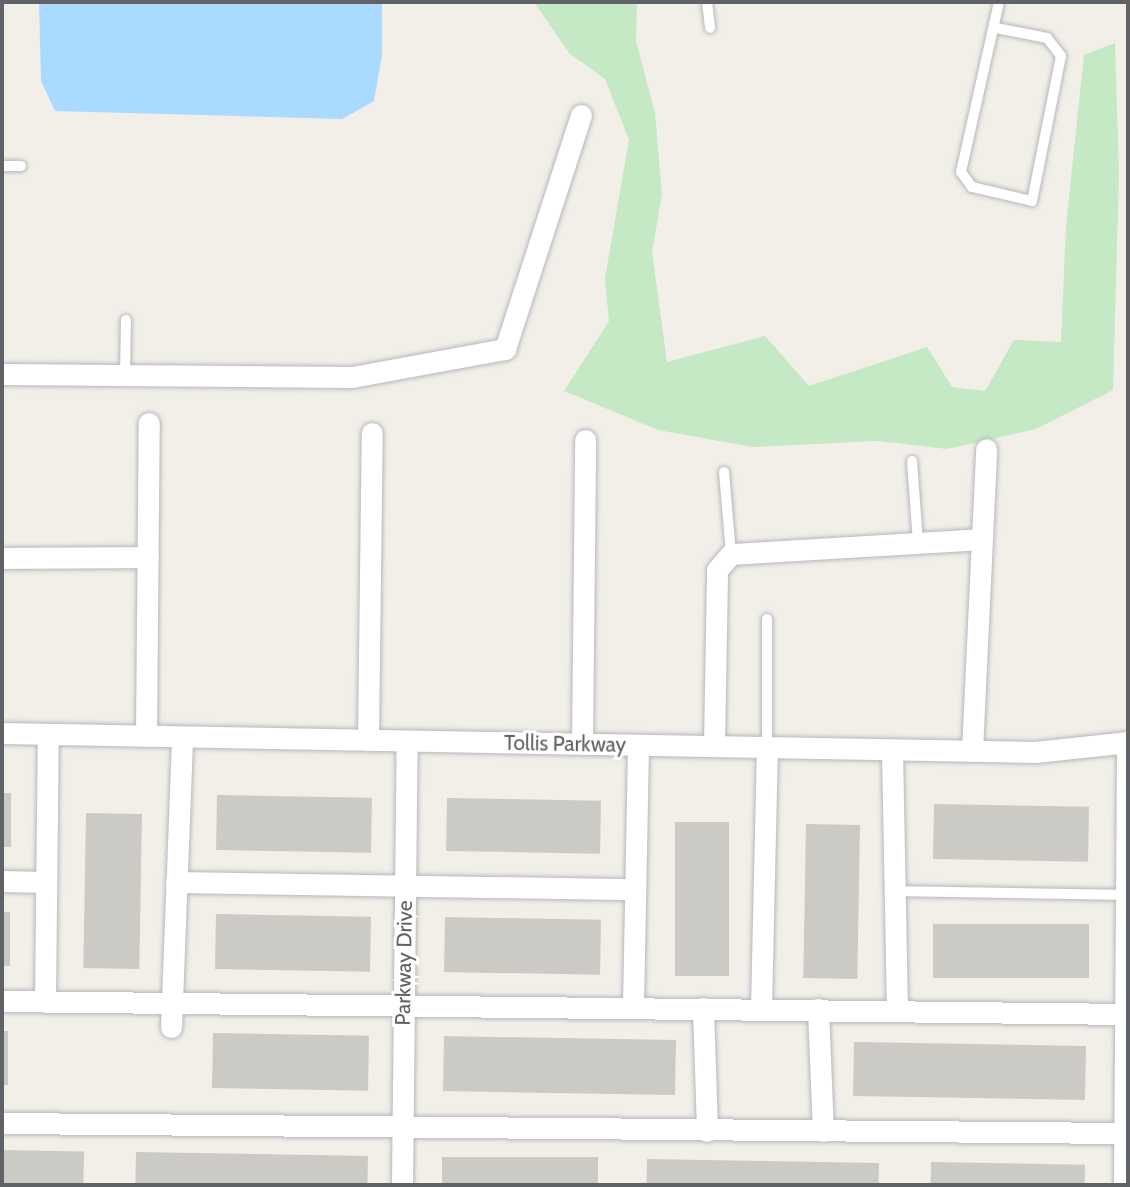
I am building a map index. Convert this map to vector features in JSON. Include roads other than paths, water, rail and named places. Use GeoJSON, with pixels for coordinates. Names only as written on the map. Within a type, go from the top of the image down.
{"type":"FeatureCollection","features":[{"type":"Feature","properties":{"kind":"street"},"geometry":{"type":"LineString","coordinates":[[2,374],[352,377],[505,349],[581,115]]}},
{"type":"Feature","properties":{"kind":"street"},"geometry":{"type":"LineString","coordinates":[[146,736],[149,423]]}},
{"type":"Feature","properties":{"kind":"street"},"geometry":{"type":"LineString","coordinates":[[368,740],[372,433]]}},
{"type":"Feature","properties":{"kind":"street"},"geometry":{"type":"LineString","coordinates":[[582,744],[585,440]]}},
{"type":"Feature","properties":{"kind":"street"},"geometry":{"type":"LineString","coordinates":[[972,751],[986,449]]}},
{"type":"Feature","properties":{"kind":"street"},"geometry":{"type":"LineString","coordinates":[[713,746],[717,570],[731,554],[982,539]]}},
{"type":"Feature","properties":{"kind":"street"},"geometry":{"type":"LineString","coordinates":[[2,558],[148,557]]}},
{"type":"Feature","properties":{"kind":"street","name":"Tollis Parkway"},"geometry":{"type":"LineString","coordinates":[[2,733],[1035,752],[1127,743]]}},
{"type":"Feature","properties":{"kind":"street"},"geometry":{"type":"LineString","coordinates":[[45,1002],[48,734]]}},
{"type":"Feature","properties":{"kind":"street"},"geometry":{"type":"LineString","coordinates":[[171,1027],[182,737]]}},
{"type":"Feature","properties":{"kind":"street","name":"Parkway Drive"},"geometry":{"type":"LineString","coordinates":[[402,1185],[407,741]]}},
{"type":"Feature","properties":{"kind":"street"},"geometry":{"type":"LineString","coordinates":[[1124,1185],[1127,743]]}},
{"type":"Feature","properties":{"kind":"street"},"geometry":{"type":"LineString","coordinates":[[633,1007],[638,745]]}},
{"type":"Feature","properties":{"kind":"street"},"geometry":{"type":"LineString","coordinates":[[761,1008],[767,747]]}},
{"type":"Feature","properties":{"kind":"street"},"geometry":{"type":"LineString","coordinates":[[892,750],[897,1010]]}},
{"type":"Feature","properties":{"kind":"street"},"geometry":{"type":"LineString","coordinates":[[2,881],[46,882]]}},
{"type":"Feature","properties":{"kind":"street"},"geometry":{"type":"LineString","coordinates":[[176,882],[635,889]]}},
{"type":"Feature","properties":{"kind":"street"},"geometry":{"type":"LineString","coordinates":[[2,1001],[703,1007],[1126,1014]]}},
{"type":"Feature","properties":{"kind":"street"},"geometry":{"type":"LineString","coordinates":[[703,1007],[707,1130]]}},
{"type":"Feature","properties":{"kind":"street"},"geometry":{"type":"LineString","coordinates":[[818,1009],[822,1131]]}},
{"type":"Feature","properties":{"kind":"street"},"geometry":{"type":"LineString","coordinates":[[2,1123],[822,1131],[1126,1119]]}},
{"type":"Feature","properties":{"kind":"lane"},"geometry":{"type":"LineString","coordinates":[[707,2],[710,28]]}},
{"type":"Feature","properties":{"kind":"lane"},"geometry":{"type":"LineString","coordinates":[[996,28],[1047,38],[1061,56],[1032,201],[972,187],[961,173],[996,28],[999,2]]}},
{"type":"Feature","properties":{"kind":"lane"},"geometry":{"type":"LineString","coordinates":[[2,166],[21,166]]}},
{"type":"Feature","properties":{"kind":"lane"},"geometry":{"type":"LineString","coordinates":[[125,375],[126,320]]}},
{"type":"Feature","properties":{"kind":"lane"},"geometry":{"type":"LineString","coordinates":[[912,461],[918,543]]}},
{"type":"Feature","properties":{"kind":"lane"},"geometry":{"type":"LineString","coordinates":[[724,472],[731,554]]}},
{"type":"Feature","properties":{"kind":"lane"},"geometry":{"type":"LineString","coordinates":[[767,619],[767,747]]}},
{"type":"Feature","properties":{"kind":"lane"},"geometry":{"type":"LineString","coordinates":[[895,891],[1126,895]]}},
{"type":"Feature","properties":{"kind":"water"},"geometry":{"type":"Polygon","coordinates":[[[39,2],[382,2],[382,55],[374,101],[342,119],[55,111],[41,81],[39,2]]]}}]}
